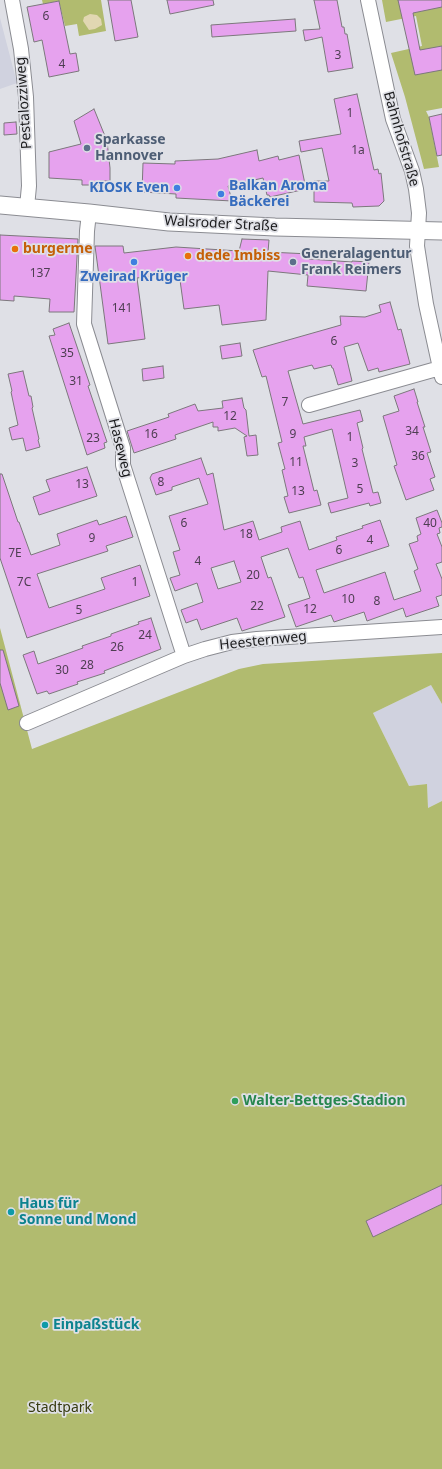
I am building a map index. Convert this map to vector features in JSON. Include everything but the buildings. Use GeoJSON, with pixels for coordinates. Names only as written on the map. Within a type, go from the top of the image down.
{"type":"FeatureCollection","features":[{"type":"Feature","properties":{"kind":"street","name":"Pestalozziweg"},"geometry":{"type":"LineString","coordinates":[[12,0],[21,49],[26,97],[29,186],[27,207]]}},
{"type":"Feature","properties":{"kind":"street","name":"Bahnhofstraße"},"geometry":{"type":"LineString","coordinates":[[368,0],[393,119],[412,171],[416,189],[420,213],[417,246],[426,304],[441,373]]}},
{"type":"Feature","properties":{"kind":"street","name":"Walsroder Straße"},"geometry":{"type":"LineString","coordinates":[[0,205],[169,222],[275,227],[442,231]]}},
{"type":"Feature","properties":{"kind":"street","name":"Haseweg"},"geometry":{"type":"LineString","coordinates":[[88,213],[84,324],[123,448],[123,465],[184,656]]}},
{"type":"Feature","properties":{"kind":"street"},"geometry":{"type":"LineString","coordinates":[[309,405],[441,373]]}},
{"type":"Feature","properties":{"kind":"street","name":"Heesternweg"},"geometry":{"type":"LineString","coordinates":[[27,723],[184,656],[232,642],[256,639],[442,627]]}},
{"type":"Feature","properties":{"kind":"shaded area"},"geometry":{"type":"Polygon","coordinates":[[[0,18],[17,83],[0,89],[0,18]]]}},
{"type":"Feature","properties":{"kind":"shaded area"},"geometry":{"type":"Polygon","coordinates":[[[431,685],[442,704],[442,801],[428,808],[427,784],[409,786],[373,713],[431,685]]]}},
{"type":"Feature","properties":{"kind":"green space"},"geometry":{"type":"Polygon","coordinates":[[[42,0],[101,0],[106,31],[79,36],[77,24],[65,26],[59,1],[43,4],[42,0]]]}},
{"type":"Feature","properties":{"kind":"green space"},"geometry":{"type":"Polygon","coordinates":[[[382,0],[442,0],[442,108],[426,111],[429,117],[439,167],[424,169],[405,97],[391,53],[422,46],[416,16],[386,22],[382,0]]]}},
{"type":"Feature","properties":{"kind":"green space","name":"Walter-Bettges-Stadion"},"geometry":{"type":"Polygon","coordinates":[[[0,628],[32,749],[239,669],[263,664],[442,653],[442,704],[431,685],[373,713],[409,786],[427,784],[428,808],[442,801],[442,1469],[0,1469],[0,628]]]}},
{"type":"Feature","properties":{"kind":"sand"},"geometry":{"type":"Polygon","coordinates":[[[90,14],[97,15],[101,19],[102,25],[95,29],[89,30],[83,21],[84,17],[90,14]]]}},
{"type":"Feature","properties":{"kind":"place","name":"Sparkasse Hannover"},"geometry":{"type":"Point","coordinates":[87,148]}},
{"type":"Feature","properties":{"kind":"place","name":"KIOSK Even"},"geometry":{"type":"Point","coordinates":[177,188]}},
{"type":"Feature","properties":{"kind":"place","name":"Balkan Aroma Bäckerei"},"geometry":{"type":"Point","coordinates":[221,194]}},
{"type":"Feature","properties":{"kind":"place","name":"burgerme"},"geometry":{"type":"Point","coordinates":[15,249]}},
{"type":"Feature","properties":{"kind":"place","name":"dede Imbiss"},"geometry":{"type":"Point","coordinates":[188,256]}},
{"type":"Feature","properties":{"kind":"place","name":"Zweirad Krüger"},"geometry":{"type":"Point","coordinates":[134,262]}},
{"type":"Feature","properties":{"kind":"place","name":"Generalagentur Frank Reimers"},"geometry":{"type":"Point","coordinates":[293,262]}},
{"type":"Feature","properties":{"kind":"place","name":"Walter-Bettges-Stadion"},"geometry":{"type":"Point","coordinates":[235,1101]}},
{"type":"Feature","properties":{"kind":"place","name":"Haus für Sonne und Mond"},"geometry":{"type":"Point","coordinates":[11,1212]}},
{"type":"Feature","properties":{"kind":"place","name":"Einpaßstück"},"geometry":{"type":"Point","coordinates":[45,1325]}},
{"type":"Feature","properties":{"kind":"park label","name":"Stadtpark"},"geometry":{"type":"Point","coordinates":[60,1408]}}]}
